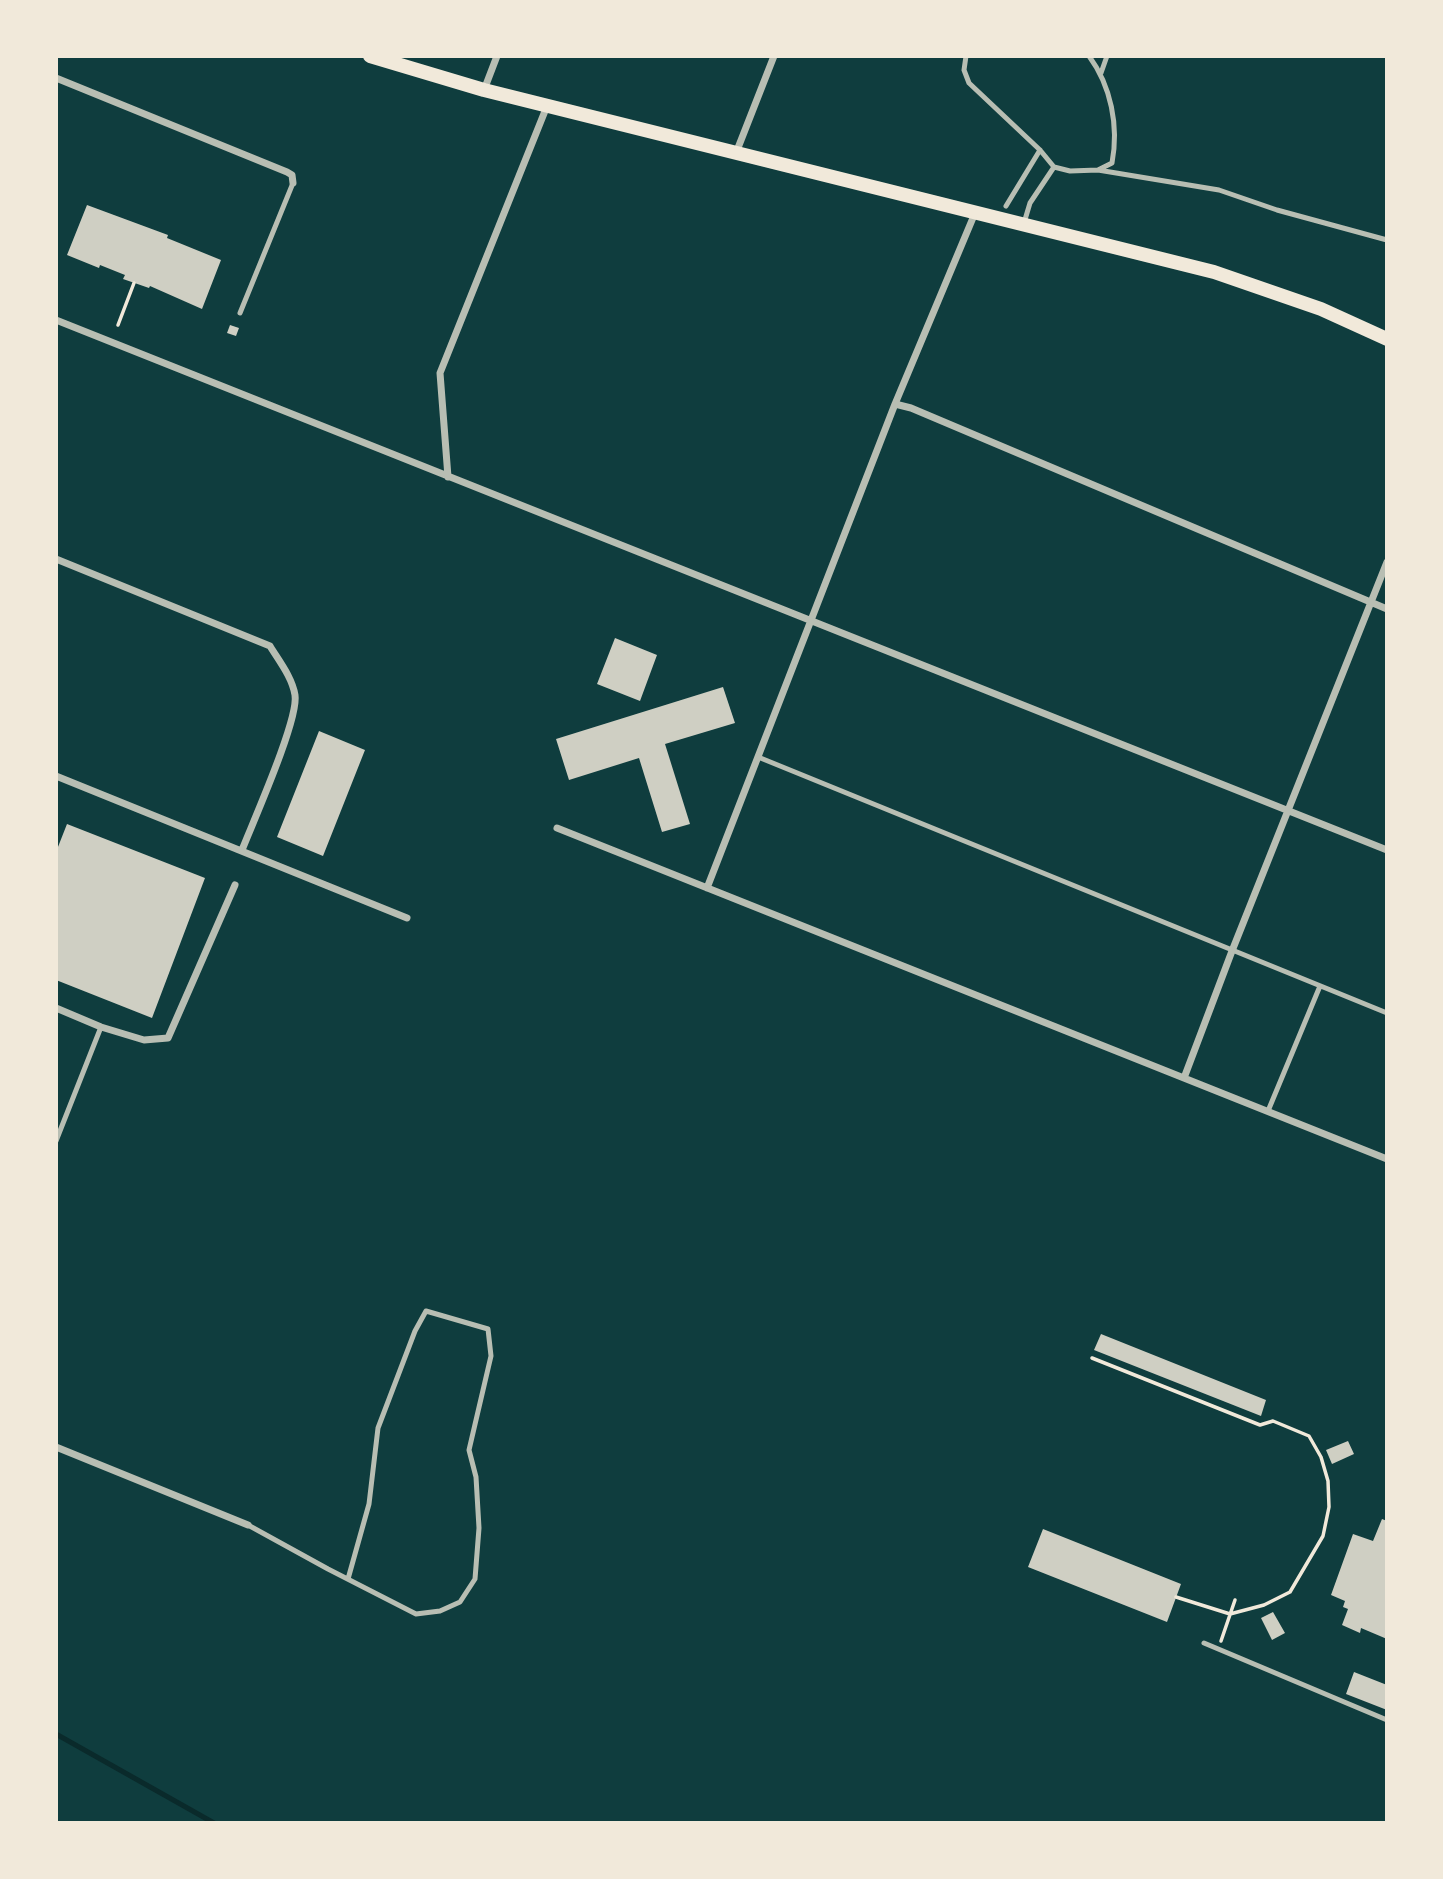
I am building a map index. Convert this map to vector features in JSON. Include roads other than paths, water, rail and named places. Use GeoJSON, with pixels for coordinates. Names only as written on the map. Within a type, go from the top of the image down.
{"type":"FeatureCollection","features":[{"type":"Feature","properties":{"kind":"main road"},"geometry":{"type":"LineString","coordinates":[[370,56],[484,90],[1214,272],[1321,309],[1387,340]]}},
{"type":"Feature","properties":{"kind":"street"},"geometry":{"type":"LineString","coordinates":[[484,90],[497,56]]}},
{"type":"Feature","properties":{"kind":"street"},"geometry":{"type":"LineString","coordinates":[[736,153],[774,56]]}},
{"type":"Feature","properties":{"kind":"street"},"geometry":{"type":"LineString","coordinates":[[56,78],[288,172],[292,175],[293,183]]}},
{"type":"Feature","properties":{"kind":"street"},"geometry":{"type":"LineString","coordinates":[[448,477],[440,373],[548,106]]}},
{"type":"Feature","properties":{"kind":"street"},"geometry":{"type":"LineString","coordinates":[[708,888],[810,619],[975,212]]}},
{"type":"Feature","properties":{"kind":"street"},"geometry":{"type":"LineString","coordinates":[[56,320],[1387,850]]}},
{"type":"Feature","properties":{"kind":"street"},"geometry":{"type":"LineString","coordinates":[[895,404],[911,408],[1387,609]]}},
{"type":"Feature","properties":{"kind":"street"},"geometry":{"type":"LineString","coordinates":[[56,559],[270,646],[288,675],[296,698],[290,724],[242,850]]}},
{"type":"Feature","properties":{"kind":"street"},"geometry":{"type":"LineString","coordinates":[[1184,1077],[1387,562]]}},
{"type":"Feature","properties":{"kind":"street"},"geometry":{"type":"LineString","coordinates":[[56,776],[407,918]]}},
{"type":"Feature","properties":{"kind":"street"},"geometry":{"type":"LineString","coordinates":[[557,828],[1387,1159]]}},
{"type":"Feature","properties":{"kind":"street"},"geometry":{"type":"LineString","coordinates":[[56,1008],[101,1027],[144,1040],[167,1038],[235,885]]}},
{"type":"Feature","properties":{"kind":"street"},"geometry":{"type":"LineString","coordinates":[[56,1447],[248,1525]]}},
{"type":"Feature","properties":{"kind":"lane"},"geometry":{"type":"LineString","coordinates":[[966,56],[964,70],[969,83],[1040,150],[1054,167],[1070,171],[1098,170],[1219,190],[1300,217],[1387,240]]}},
{"type":"Feature","properties":{"kind":"lane"},"geometry":{"type":"LineString","coordinates":[[1101,73],[1107,56]]}},
{"type":"Feature","properties":{"kind":"lane"},"geometry":{"type":"LineString","coordinates":[[1091,57],[1101,73],[1114,114],[1116,145],[1112,163],[1098,170]]}},
{"type":"Feature","properties":{"kind":"lane"},"geometry":{"type":"LineString","coordinates":[[1006,206],[1040,150]]}},
{"type":"Feature","properties":{"kind":"lane"},"geometry":{"type":"LineString","coordinates":[[1024,224],[1030,203],[1054,167]]}},
{"type":"Feature","properties":{"kind":"lane"},"geometry":{"type":"LineString","coordinates":[[240,313],[293,183]]}},
{"type":"Feature","properties":{"kind":"lane"},"geometry":{"type":"LineString","coordinates":[[758,757],[1387,1013]]}},
{"type":"Feature","properties":{"kind":"lane"},"geometry":{"type":"LineString","coordinates":[[1268,1111],[1320,986]]}},
{"type":"Feature","properties":{"kind":"lane"},"geometry":{"type":"LineString","coordinates":[[56,1141],[101,1027]]}},
{"type":"Feature","properties":{"kind":"lane"},"geometry":{"type":"LineString","coordinates":[[248,1525],[348,1579],[416,1614],[440,1611],[460,1602],[475,1579],[479,1528],[476,1477],[469,1450],[491,1356],[488,1329],[426,1311],[415,1331],[378,1428],[369,1504],[348,1579]]}},
{"type":"Feature","properties":{"kind":"lane"},"geometry":{"type":"LineString","coordinates":[[1204,1643],[1387,1720]]}},
{"type":"Feature","properties":{"kind":"lane"},"geometry":{"type":"LineString","coordinates":[[1325,1695],[1328,1685]]}},
{"type":"Feature","properties":{"kind":"waterway"},"geometry":{"type":"LineString","coordinates":[[56,1734],[214,1823]]}}]}
